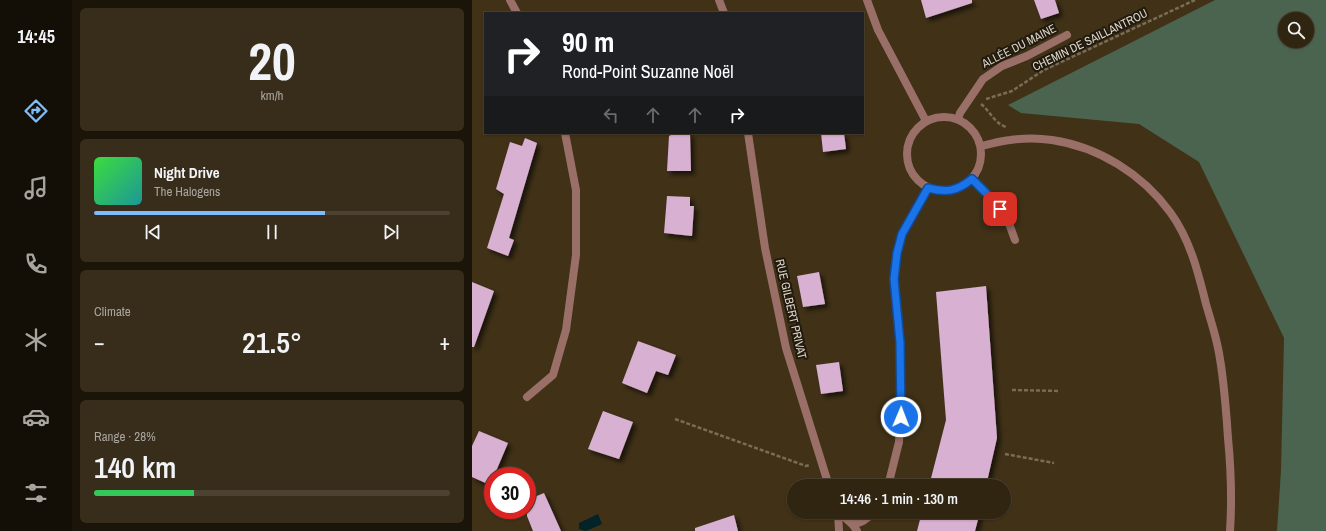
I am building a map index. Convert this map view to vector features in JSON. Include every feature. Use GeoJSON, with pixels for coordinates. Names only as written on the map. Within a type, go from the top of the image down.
{"type":"FeatureCollection","features":[{"type":"Feature","properties":{"kind":"street"},"geometry":{"type":"LineString","coordinates":[[510,0],[516,12]]}},
{"type":"Feature","properties":{"kind":"street"},"geometry":{"type":"LineString","coordinates":[[719,0],[724,12]]}},
{"type":"Feature","properties":{"kind":"street"},"geometry":{"type":"LineString","coordinates":[[867,0],[878,30],[926,121]]}},
{"type":"Feature","properties":{"kind":"street","name":"ALLÉE DU MAINE"},"geometry":{"type":"LineString","coordinates":[[958,119],[960,113],[983,79],[1002,66],[1027,56],[1067,35]]}},
{"type":"Feature","properties":{"kind":"street"},"geometry":{"type":"LineString","coordinates":[[942,117],[958,119],[973,130],[981,146],[981,158],[978,169],[972,179],[963,187],[952,191],[940,191],[928,188],[918,181],[911,172],[907,161],[907,149],[910,138],[917,128],[926,121],[942,117]]}},
{"type":"Feature","properties":{"kind":"street"},"geometry":{"type":"LineString","coordinates":[[528,397],[553,375],[566,330],[576,255],[576,190],[565,134]]}},
{"type":"Feature","properties":{"kind":"street","name":"RUE GILBERT PRIVAT"},"geometry":{"type":"LineString","coordinates":[[748,134],[765,248],[786,348],[826,479]]}},
{"type":"Feature","properties":{"kind":"street"},"geometry":{"type":"LineString","coordinates":[[981,146],[1026,138],[1052,140],[1077,146],[1110,158],[1135,175],[1152,190],[1171,213],[1185,237],[1198,269],[1218,348],[1226,405],[1231,469],[1230,531]]}},
{"type":"Feature","properties":{"kind":"street"},"geometry":{"type":"LineString","coordinates":[[972,179],[1007,218],[1015,240]]}},
{"type":"Feature","properties":{"kind":"street"},"geometry":{"type":"LineString","coordinates":[[890,479],[899,442],[901,404],[900,342],[894,279],[897,253],[902,234],[928,188]]}},
{"type":"Feature","properties":{"kind":"street"},"geometry":{"type":"LineString","coordinates":[[888,479],[892,473]]}},
{"type":"Feature","properties":{"kind":"street"},"geometry":{"type":"LineString","coordinates":[[839,519],[840,531]]}},
{"type":"Feature","properties":{"kind":"street"},"geometry":{"type":"LineString","coordinates":[[845,519],[855,528],[866,519]]}},
{"type":"Feature","properties":{"kind":"path","name":"CHEMIN DE SAILLANTROU"},"geometry":{"type":"LineString","coordinates":[[970,98],[986,99],[1012,91],[1044,70],[1194,0]]}},
{"type":"Feature","properties":{"kind":"path"},"geometry":{"type":"LineString","coordinates":[[970,98],[987,109],[994,120],[1005,127],[1012,127]]}},
{"type":"Feature","properties":{"kind":"path"},"geometry":{"type":"LineString","coordinates":[[1012,390],[1060,391]]}},
{"type":"Feature","properties":{"kind":"path"},"geometry":{"type":"LineString","coordinates":[[675,419],[806,466],[820,462]]}},
{"type":"Feature","properties":{"kind":"path"},"geometry":{"type":"LineString","coordinates":[[1005,454],[1054,463]]}},
{"type":"Feature","properties":{"kind":"green space"},"geometry":{"type":"Polygon","coordinates":[[[1215,0],[1326,0],[1326,531],[1277,531],[1281,470],[1284,338],[1199,162],[1139,124],[1021,113],[1008,105],[1215,0]]]}},
{"type":"Feature","properties":{"kind":"water"},"geometry":{"type":"Polygon","coordinates":[[[598,514],[602,524],[586,531],[579,529],[579,523],[598,514]]]}},
{"type":"Feature","properties":{"kind":"building"},"geometry":{"type":"Polygon","coordinates":[[[921,0],[972,0],[972,3],[926,18],[921,0]]]}},
{"type":"Feature","properties":{"kind":"building"},"geometry":{"type":"Polygon","coordinates":[[[1034,0],[1055,0],[1059,13],[1041,19],[1034,0]]]}},
{"type":"Feature","properties":{"kind":"building"},"geometry":{"type":"Polygon","coordinates":[[[690,134],[691,171],[667,171],[669,136],[690,134]]]}},
{"type":"Feature","properties":{"kind":"building"},"geometry":{"type":"Polygon","coordinates":[[[821,134],[844,134],[846,149],[823,152],[821,134]]]}},
{"type":"Feature","properties":{"kind":"building"},"geometry":{"type":"Polygon","coordinates":[[[525,138],[537,143],[509,238],[514,240],[508,256],[487,248],[504,194],[496,189],[510,142],[522,146],[525,138]]]}},
{"type":"Feature","properties":{"kind":"building"},"geometry":{"type":"Polygon","coordinates":[[[667,196],[690,197],[690,206],[694,206],[692,236],[664,233],[667,196]]]}},
{"type":"Feature","properties":{"kind":"building"},"geometry":{"type":"Polygon","coordinates":[[[819,272],[825,304],[803,307],[797,276],[819,272]]]}},
{"type":"Feature","properties":{"kind":"building"},"geometry":{"type":"Polygon","coordinates":[[[472,282],[494,291],[474,347],[472,347],[472,282]]]}},
{"type":"Feature","properties":{"kind":"building"},"geometry":{"type":"Polygon","coordinates":[[[986,286],[997,438],[988,479],[931,479],[946,420],[936,292],[986,286]]]}},
{"type":"Feature","properties":{"kind":"building"},"geometry":{"type":"Polygon","coordinates":[[[638,341],[676,355],[668,375],[656,371],[647,393],[622,383],[638,341]]]}},
{"type":"Feature","properties":{"kind":"building"},"geometry":{"type":"Polygon","coordinates":[[[839,362],[843,391],[821,394],[816,365],[839,362]]]}},
{"type":"Feature","properties":{"kind":"building"},"geometry":{"type":"Polygon","coordinates":[[[603,411],[633,422],[619,459],[588,449],[603,411]]]}},
{"type":"Feature","properties":{"kind":"building"},"geometry":{"type":"Polygon","coordinates":[[[479,431],[508,443],[498,467],[484,467],[484,482],[472,477],[472,446],[479,431]]]}},
{"type":"Feature","properties":{"kind":"building"},"geometry":{"type":"Polygon","coordinates":[[[544,493],[561,531],[533,531],[528,519],[536,519],[536,496],[544,493]]]}},
{"type":"Feature","properties":{"kind":"building"},"geometry":{"type":"Polygon","coordinates":[[[734,515],[738,531],[695,531],[695,528],[734,515]]]}},
{"type":"Feature","properties":{"kind":"building"},"geometry":{"type":"Polygon","coordinates":[[[920,519],[978,519],[975,531],[917,531],[920,519]]]}},
{"type":"Feature","properties":{"kind":"route"},"geometry":{"type":"LineString","coordinates":[[901,417],[900,342],[894,279],[897,253],[902,234],[928,188],[940,191],[952,191],[963,187],[972,179],[1000,209]]}}]}
